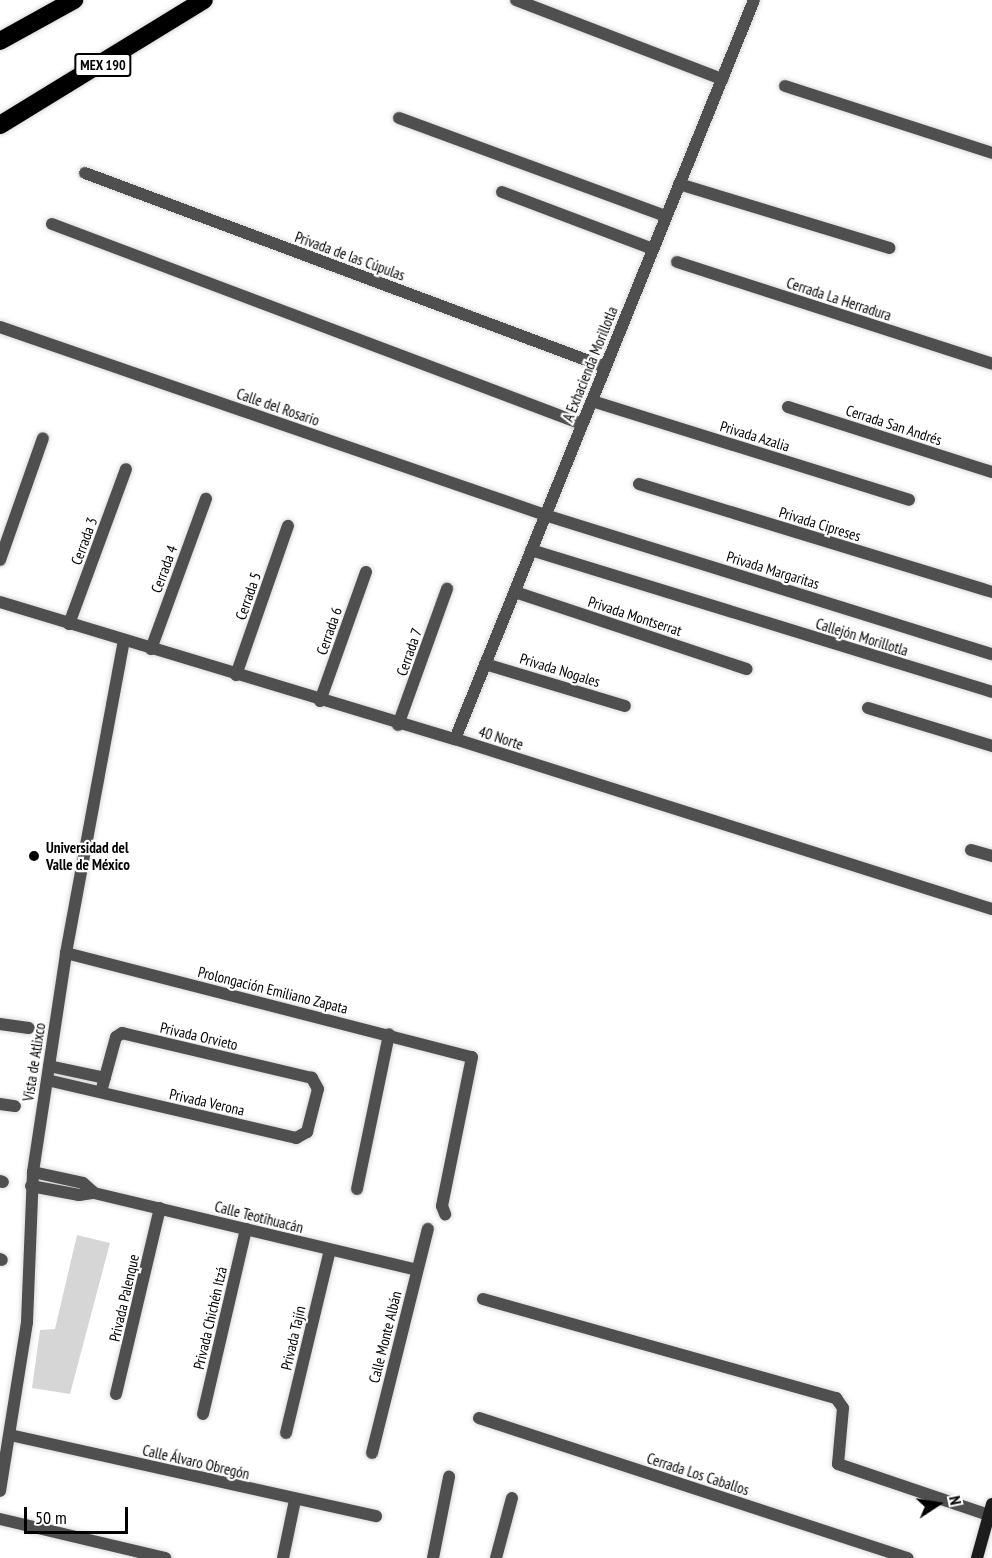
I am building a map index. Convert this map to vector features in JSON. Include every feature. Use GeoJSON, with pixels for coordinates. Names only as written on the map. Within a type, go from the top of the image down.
{"type":"FeatureCollection","features":[{"type":"Feature","properties":{"kind":"highway"},"geometry":{"type":"LineString","coordinates":[[0,41],[74,0]]}},
{"type":"Feature","properties":{"kind":"highway","name":"MEX 190"},"geometry":{"type":"LineString","coordinates":[[0,125],[204,0]]}},
{"type":"Feature","properties":{"kind":"street"},"geometry":{"type":"LineString","coordinates":[[516,0],[722,79]]}},
{"type":"Feature","properties":{"kind":"street","name":"A Exhacienda Morillotla"},"geometry":{"type":"LineString","coordinates":[[455,739],[754,0]]}},
{"type":"Feature","properties":{"kind":"street"},"geometry":{"type":"LineString","coordinates":[[785,86],[992,153]]}},
{"type":"Feature","properties":{"kind":"street"},"geometry":{"type":"LineString","coordinates":[[399,118],[666,216]]}},
{"type":"Feature","properties":{"kind":"street","name":"Privada de las Cúpulas"},"geometry":{"type":"LineString","coordinates":[[85,173],[605,367]]}},
{"type":"Feature","properties":{"kind":"street"},"geometry":{"type":"LineString","coordinates":[[679,184],[889,248]]}},
{"type":"Feature","properties":{"kind":"street"},"geometry":{"type":"LineString","coordinates":[[502,192],[653,249]]}},
{"type":"Feature","properties":{"kind":"street"},"geometry":{"type":"LineString","coordinates":[[52,224],[582,424]]}},
{"type":"Feature","properties":{"kind":"street","name":"Cerrada La Herradura"},"geometry":{"type":"LineString","coordinates":[[677,262],[992,364]]}},
{"type":"Feature","properties":{"kind":"street","name":"Calle del Rosario"},"geometry":{"type":"LineString","coordinates":[[0,327],[545,516]]}},
{"type":"Feature","properties":{"kind":"street","name":"Privada Azalia"},"geometry":{"type":"LineString","coordinates":[[592,401],[909,500]]}},
{"type":"Feature","properties":{"kind":"street","name":"Cerrada San Andrés"},"geometry":{"type":"LineString","coordinates":[[788,407],[992,472]]}},
{"type":"Feature","properties":{"kind":"street"},"geometry":{"type":"LineString","coordinates":[[0,560],[43,438]]}},
{"type":"Feature","properties":{"kind":"street","name":"Cerrada 3"},"geometry":{"type":"LineString","coordinates":[[69,624],[126,469]]}},
{"type":"Feature","properties":{"kind":"street","name":"Privada Cipreses"},"geometry":{"type":"LineString","coordinates":[[639,484],[992,592]]}},
{"type":"Feature","properties":{"kind":"street","name":"Cerrada 4"},"geometry":{"type":"LineString","coordinates":[[151,649],[206,499]]}},
{"type":"Feature","properties":{"kind":"street","name":"Privada Margaritas"},"geometry":{"type":"LineString","coordinates":[[545,516],[992,654]]}},
{"type":"Feature","properties":{"kind":"street","name":"Cerrada 5"},"geometry":{"type":"LineString","coordinates":[[236,675],[288,526]]}},
{"type":"Feature","properties":{"kind":"street","name":"Callejón Morillotla"},"geometry":{"type":"LineString","coordinates":[[531,550],[616,573],[724,612],[992,692]]}},
{"type":"Feature","properties":{"kind":"street","name":"Cerrada 6"},"geometry":{"type":"LineString","coordinates":[[320,700],[366,572]]}},
{"type":"Feature","properties":{"kind":"street","name":"Cerrada 7"},"geometry":{"type":"LineString","coordinates":[[398,725],[447,589]]}},
{"type":"Feature","properties":{"kind":"street","name":"Privada Montserrat"},"geometry":{"type":"LineString","coordinates":[[514,592],[747,669]]}},
{"type":"Feature","properties":{"kind":"street","name":"40 Norte"},"geometry":{"type":"LineString","coordinates":[[0,602],[398,725],[455,739],[992,909]]}},
{"type":"Feature","properties":{"kind":"street","name":"Vista de Atlixco"},"geometry":{"type":"LineString","coordinates":[[0,1491],[27,1322],[31,1185],[66,953],[124,640]]}},
{"type":"Feature","properties":{"kind":"street","name":"Privada Nogales"},"geometry":{"type":"LineString","coordinates":[[485,664],[625,706]]}},
{"type":"Feature","properties":{"kind":"street"},"geometry":{"type":"LineString","coordinates":[[868,708],[992,746]]}},
{"type":"Feature","properties":{"kind":"street"},"geometry":{"type":"LineString","coordinates":[[971,850],[992,856]]}},
{"type":"Feature","properties":{"kind":"street","name":"Prolongación Emiliano Zapata"},"geometry":{"type":"LineString","coordinates":[[66,953],[472,1057],[442,1206],[445,1214]]}},
{"type":"Feature","properties":{"kind":"street"},"geometry":{"type":"LineString","coordinates":[[0,1023],[28,1028]]}},
{"type":"Feature","properties":{"kind":"street","name":"Privada Orvieto"},"geometry":{"type":"LineString","coordinates":[[101,1092],[116,1037],[122,1033],[316,1082]]}},
{"type":"Feature","properties":{"kind":"street"},"geometry":{"type":"LineString","coordinates":[[357,1189],[389,1034]]}},
{"type":"Feature","properties":{"kind":"street"},"geometry":{"type":"LineString","coordinates":[[49,1066],[105,1078]]}},
{"type":"Feature","properties":{"kind":"street","name":"Privada Verona"},"geometry":{"type":"LineString","coordinates":[[47,1080],[296,1138],[307,1132],[316,1082]]}},
{"type":"Feature","properties":{"kind":"street"},"geometry":{"type":"LineString","coordinates":[[0,1104],[15,1106]]}},
{"type":"Feature","properties":{"kind":"street","name":"Calle Teotihuacán"},"geometry":{"type":"LineString","coordinates":[[33,1172],[83,1183],[94,1193]]}},
{"type":"Feature","properties":{"kind":"street","name":"Calle Teotihuacán"},"geometry":{"type":"LineString","coordinates":[[31,1185],[79,1195],[94,1193],[417,1270]]}},
{"type":"Feature","properties":{"kind":"street","name":"Privada Palenque"},"geometry":{"type":"LineString","coordinates":[[116,1394],[160,1208]]}},
{"type":"Feature","properties":{"kind":"street","name":"Privada Chichén Itzá"},"geometry":{"type":"LineString","coordinates":[[203,1414],[246,1229]]}},
{"type":"Feature","properties":{"kind":"street","name":"Calle Monte Albán"},"geometry":{"type":"LineString","coordinates":[[372,1453],[428,1229]]}},
{"type":"Feature","properties":{"kind":"street","name":"Privada Tajín"},"geometry":{"type":"LineString","coordinates":[[286,1433],[330,1250]]}},
{"type":"Feature","properties":{"kind":"street"},"geometry":{"type":"LineString","coordinates":[[483,1299],[836,1398],[843,1408],[838,1464],[991,1509],[977,1558]]}},
{"type":"Feature","properties":{"kind":"street","name":"Cerrada Los Caballos"},"geometry":{"type":"LineString","coordinates":[[479,1418],[908,1558]]}},
{"type":"Feature","properties":{"kind":"street","name":"Calle Álvaro Obregón"},"geometry":{"type":"LineString","coordinates":[[10,1435],[295,1500],[376,1516]]}},
{"type":"Feature","properties":{"kind":"street"},"geometry":{"type":"LineString","coordinates":[[433,1558],[449,1478]]}},
{"type":"Feature","properties":{"kind":"street"},"geometry":{"type":"LineString","coordinates":[[496,1558],[512,1498]]}},
{"type":"Feature","properties":{"kind":"street"},"geometry":{"type":"LineString","coordinates":[[283,1558],[295,1500]]}},
{"type":"Feature","properties":{"kind":"street"},"geometry":{"type":"LineString","coordinates":[[0,1519],[165,1558]]}},
{"type":"Feature","properties":{"kind":"shaded area"},"geometry":{"type":"Polygon","coordinates":[[[77,1235],[110,1243],[70,1394],[32,1388],[40,1330],[55,1329],[77,1235]]]}},
{"type":"Feature","properties":{"kind":"place","name":"Universidad del Valle de México"},"geometry":{"type":"Point","coordinates":[34,856]}}]}
